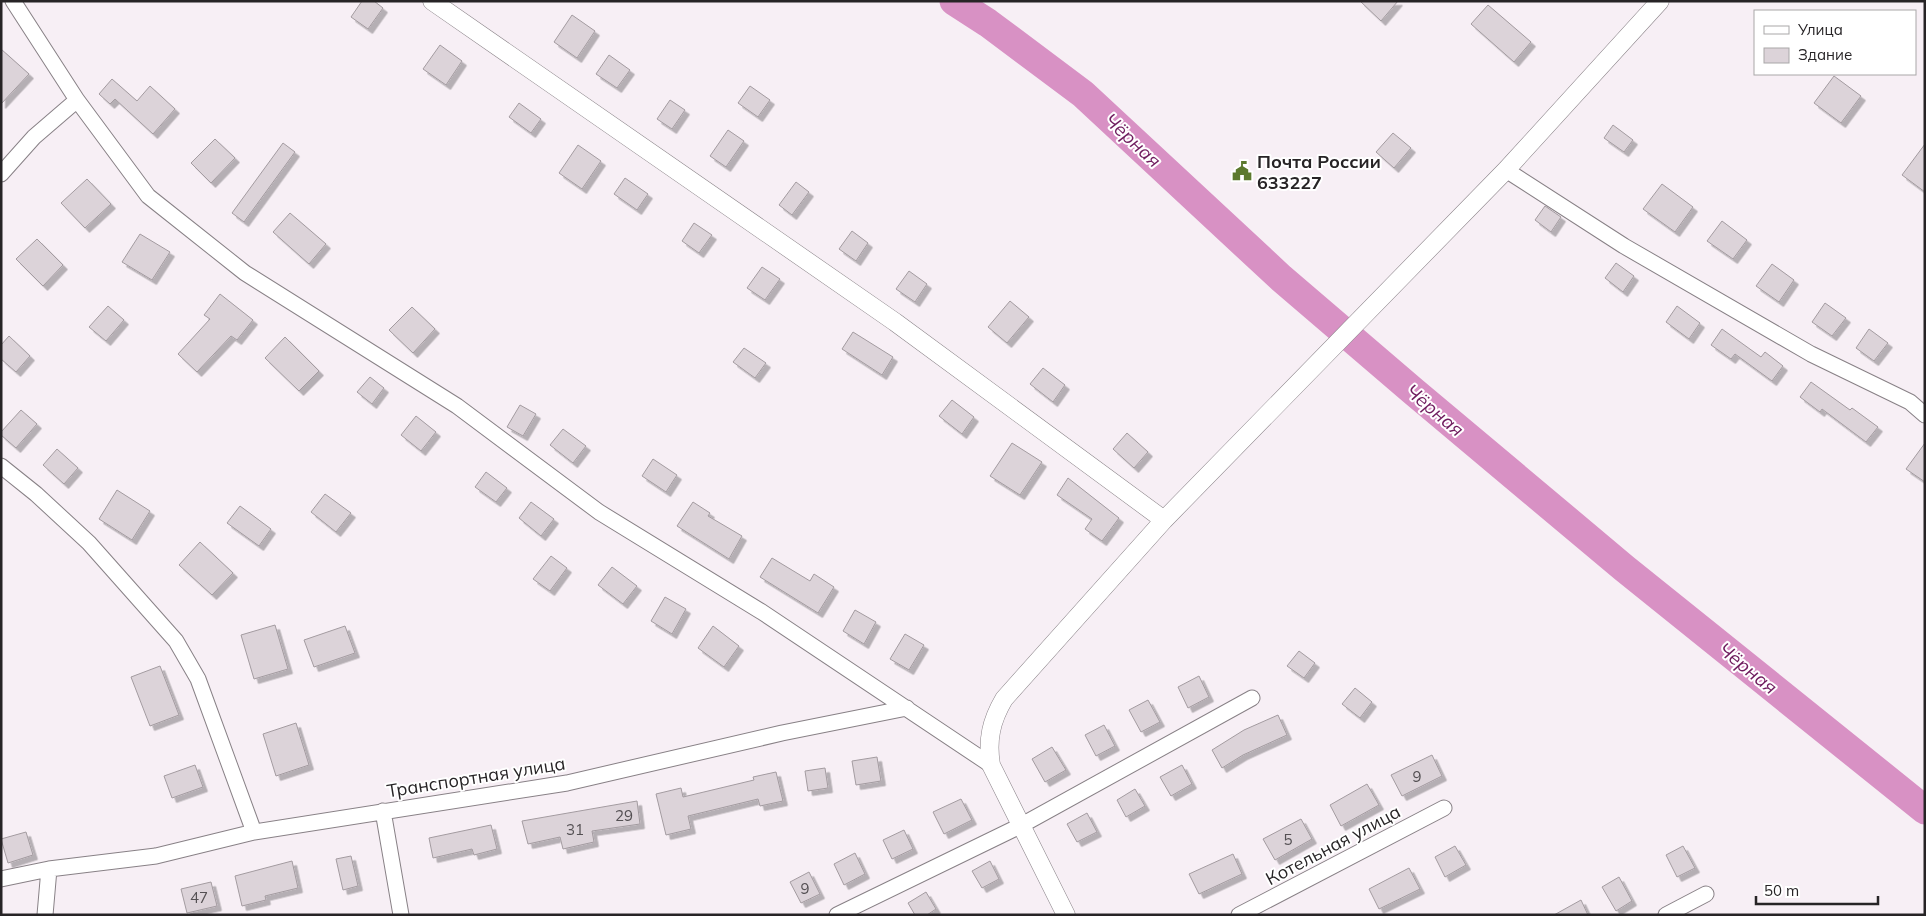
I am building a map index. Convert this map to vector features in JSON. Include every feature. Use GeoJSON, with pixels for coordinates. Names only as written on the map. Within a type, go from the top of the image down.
{"type":"FeatureCollection","features":[{"type":"Feature","properties":{"kind":"street"},"geometry":{"type":"LineString","coordinates":[[13,1],[77,100],[148,196],[246,273],[457,406],[599,512],[762,612],[990,765]]}},
{"type":"Feature","properties":{"kind":"street"},"geometry":{"type":"LineString","coordinates":[[432,1],[894,322],[1164,520]]}},
{"type":"Feature","properties":{"kind":"street"},"geometry":{"type":"LineString","coordinates":[[1066,915],[990,765],[988,749],[990,731],[1004,700],[1164,520],[1506,170],[1660,1]]}},
{"type":"Feature","properties":{"kind":"street"},"geometry":{"type":"LineString","coordinates":[[1,174],[34,137],[77,100]]}},
{"type":"Feature","properties":{"kind":"street"},"geometry":{"type":"LineString","coordinates":[[1506,170],[1624,246],[1811,354],[1910,402],[1925,415]]}},
{"type":"Feature","properties":{"kind":"street"},"geometry":{"type":"LineString","coordinates":[[1,466],[36,494],[88,543],[176,642],[198,679],[254,832]]}},
{"type":"Feature","properties":{"kind":"street"},"geometry":{"type":"LineString","coordinates":[[837,915],[1020,826],[1252,698]]}},
{"type":"Feature","properties":{"kind":"street","name":"Транспортная улица"},"geometry":{"type":"LineString","coordinates":[[1,880],[49,868],[156,856],[254,832],[567,783],[782,733],[906,708]]}},
{"type":"Feature","properties":{"kind":"street","name":"Котельная улица"},"geometry":{"type":"LineString","coordinates":[[1239,915],[1444,808]]}},
{"type":"Feature","properties":{"kind":"street"},"geometry":{"type":"LineString","coordinates":[[383,811],[401,915]]}},
{"type":"Feature","properties":{"kind":"street"},"geometry":{"type":"LineString","coordinates":[[45,915],[49,868]]}},
{"type":"Feature","properties":{"kind":"street"},"geometry":{"type":"LineString","coordinates":[[1666,915],[1706,894]]}},
{"type":"Feature","properties":{"kind":"building"},"geometry":{"type":"Polygon","coordinates":[[[362,1],[374,1],[383,8],[368,29],[351,17],[362,1]]]}},
{"type":"Feature","properties":{"kind":"building"},"geometry":{"type":"Polygon","coordinates":[[[1360,1],[1398,1],[1381,21],[1360,1]]]}},
{"type":"Feature","properties":{"kind":"building"},"geometry":{"type":"Polygon","coordinates":[[[1488,5],[1531,42],[1514,62],[1471,24],[1488,5]]]}},
{"type":"Feature","properties":{"kind":"building"},"geometry":{"type":"Polygon","coordinates":[[[572,15],[595,31],[577,58],[554,42],[572,15]]]}},
{"type":"Feature","properties":{"kind":"building"},"geometry":{"type":"Polygon","coordinates":[[[440,45],[462,61],[446,85],[423,69],[440,45]]]}},
{"type":"Feature","properties":{"kind":"building"},"geometry":{"type":"Polygon","coordinates":[[[1,49],[29,74],[1,104],[1,49]]]}},
{"type":"Feature","properties":{"kind":"building"},"geometry":{"type":"Polygon","coordinates":[[[609,55],[630,70],[617,88],[596,74],[609,55]]]}},
{"type":"Feature","properties":{"kind":"building"},"geometry":{"type":"Polygon","coordinates":[[[1834,76],[1861,96],[1841,123],[1814,103],[1834,76]]]}},
{"type":"Feature","properties":{"kind":"building"},"geometry":{"type":"Polygon","coordinates":[[[112,79],[137,101],[150,86],[175,109],[153,134],[115,99],[110,104],[99,94],[112,79]]]}},
{"type":"Feature","properties":{"kind":"building"},"geometry":{"type":"Polygon","coordinates":[[[750,86],[770,100],[758,117],[738,103],[750,86]]]}},
{"type":"Feature","properties":{"kind":"building"},"geometry":{"type":"Polygon","coordinates":[[[670,100],[685,110],[672,129],[657,119],[670,100]]]}},
{"type":"Feature","properties":{"kind":"building"},"geometry":{"type":"Polygon","coordinates":[[[519,103],[541,119],[531,133],[509,117],[519,103]]]}},
{"type":"Feature","properties":{"kind":"building"},"geometry":{"type":"Polygon","coordinates":[[[1613,125],[1633,140],[1624,152],[1604,138],[1613,125]]]}},
{"type":"Feature","properties":{"kind":"building"},"geometry":{"type":"Polygon","coordinates":[[[728,130],[744,141],[726,167],[710,156],[728,130]]]}},
{"type":"Feature","properties":{"kind":"building"},"geometry":{"type":"Polygon","coordinates":[[[1393,133],[1411,148],[1394,168],[1376,152],[1393,133]]]}},
{"type":"Feature","properties":{"kind":"building"},"geometry":{"type":"Polygon","coordinates":[[[215,139],[235,158],[211,183],[191,163],[215,139]]]}},
{"type":"Feature","properties":{"kind":"building"},"geometry":{"type":"Polygon","coordinates":[[[283,143],[295,152],[244,222],[232,213],[283,143]]]}},
{"type":"Feature","properties":{"kind":"building"},"geometry":{"type":"Polygon","coordinates":[[[1925,144],[1925,192],[1902,175],[1925,144]]]}},
{"type":"Feature","properties":{"kind":"building"},"geometry":{"type":"Polygon","coordinates":[[[578,145],[601,161],[582,189],[559,173],[578,145]]]}},
{"type":"Feature","properties":{"kind":"building"},"geometry":{"type":"Polygon","coordinates":[[[625,178],[648,194],[637,210],[614,194],[625,178]]]}},
{"type":"Feature","properties":{"kind":"building"},"geometry":{"type":"Polygon","coordinates":[[[87,179],[111,204],[85,228],[61,203],[87,179]]]}},
{"type":"Feature","properties":{"kind":"building"},"geometry":{"type":"Polygon","coordinates":[[[796,182],[809,192],[792,215],[779,205],[796,182]]]}},
{"type":"Feature","properties":{"kind":"building"},"geometry":{"type":"Polygon","coordinates":[[[1662,184],[1693,207],[1675,232],[1643,209],[1662,184]]]}},
{"type":"Feature","properties":{"kind":"building"},"geometry":{"type":"Polygon","coordinates":[[[1545,206],[1561,217],[1551,232],[1535,220],[1545,206]]]}},
{"type":"Feature","properties":{"kind":"building"},"geometry":{"type":"Polygon","coordinates":[[[290,213],[326,244],[309,264],[273,232],[290,213]]]}},
{"type":"Feature","properties":{"kind":"building"},"geometry":{"type":"Polygon","coordinates":[[[1722,221],[1747,240],[1733,259],[1707,241],[1722,221]]]}},
{"type":"Feature","properties":{"kind":"building"},"geometry":{"type":"Polygon","coordinates":[[[694,223],[712,235],[699,253],[682,241],[694,223]]]}},
{"type":"Feature","properties":{"kind":"building"},"geometry":{"type":"Polygon","coordinates":[[[852,231],[868,243],[856,261],[839,249],[852,231]]]}},
{"type":"Feature","properties":{"kind":"building"},"geometry":{"type":"Polygon","coordinates":[[[140,234],[170,252],[152,280],[122,262],[140,234]]]}},
{"type":"Feature","properties":{"kind":"building"},"geometry":{"type":"Polygon","coordinates":[[[37,239],[63,265],[43,286],[16,259],[37,239]]]}},
{"type":"Feature","properties":{"kind":"building"},"geometry":{"type":"Polygon","coordinates":[[[1616,263],[1634,276],[1623,292],[1605,278],[1616,263]]]}},
{"type":"Feature","properties":{"kind":"building"},"geometry":{"type":"Polygon","coordinates":[[[1772,264],[1794,280],[1779,302],[1756,286],[1772,264]]]}},
{"type":"Feature","properties":{"kind":"building"},"geometry":{"type":"Polygon","coordinates":[[[762,267],[780,279],[765,300],[747,288],[762,267]]]}},
{"type":"Feature","properties":{"kind":"building"},"geometry":{"type":"Polygon","coordinates":[[[909,271],[927,284],[915,302],[896,289],[909,271]]]}},
{"type":"Feature","properties":{"kind":"building"},"geometry":{"type":"Polygon","coordinates":[[[220,294],[253,320],[237,340],[231,336],[197,372],[178,354],[210,319],[204,315],[220,294]]]}},
{"type":"Feature","properties":{"kind":"building"},"geometry":{"type":"Polygon","coordinates":[[[1010,301],[1029,317],[1007,343],[988,327],[1010,301]]]}},
{"type":"Feature","properties":{"kind":"building"},"geometry":{"type":"Polygon","coordinates":[[[1825,303],[1846,318],[1832,336],[1812,322],[1825,303]]]}},
{"type":"Feature","properties":{"kind":"building"},"geometry":{"type":"Polygon","coordinates":[[[108,306],[124,320],[106,341],[89,327],[108,306]]]}},
{"type":"Feature","properties":{"kind":"building"},"geometry":{"type":"Polygon","coordinates":[[[1677,306],[1700,323],[1689,339],[1666,322],[1677,306]]]}},
{"type":"Feature","properties":{"kind":"building"},"geometry":{"type":"Polygon","coordinates":[[[412,307],[435,329],[413,353],[389,330],[412,307]]]}},
{"type":"Feature","properties":{"kind":"building"},"geometry":{"type":"Polygon","coordinates":[[[1722,329],[1761,357],[1765,352],[1783,366],[1772,381],[1735,354],[1731,359],[1711,345],[1722,329]]]}},
{"type":"Feature","properties":{"kind":"building"},"geometry":{"type":"Polygon","coordinates":[[[1869,329],[1888,343],[1874,361],[1856,348],[1869,329]]]}},
{"type":"Feature","properties":{"kind":"building"},"geometry":{"type":"Polygon","coordinates":[[[853,332],[893,357],[882,375],[842,349],[853,332]]]}},
{"type":"Feature","properties":{"kind":"building"},"geometry":{"type":"Polygon","coordinates":[[[9,336],[30,356],[16,372],[1,359],[1,345],[9,336]]]}},
{"type":"Feature","properties":{"kind":"building"},"geometry":{"type":"Polygon","coordinates":[[[285,337],[319,371],[299,391],[265,358],[285,337]]]}},
{"type":"Feature","properties":{"kind":"building"},"geometry":{"type":"Polygon","coordinates":[[[744,348],[766,363],[755,378],[733,362],[744,348]]]}},
{"type":"Feature","properties":{"kind":"building"},"geometry":{"type":"Polygon","coordinates":[[[1043,368],[1065,385],[1053,402],[1030,384],[1043,368]]]}},
{"type":"Feature","properties":{"kind":"building"},"geometry":{"type":"Polygon","coordinates":[[[370,377],[384,388],[372,404],[357,392],[370,377]]]}},
{"type":"Feature","properties":{"kind":"building"},"geometry":{"type":"Polygon","coordinates":[[[1811,382],[1878,427],[1866,442],[1822,409],[1820,412],[1800,397],[1811,382]]]}},
{"type":"Feature","properties":{"kind":"building"},"geometry":{"type":"Polygon","coordinates":[[[952,400],[974,417],[962,434],[939,416],[952,400]]]}},
{"type":"Feature","properties":{"kind":"building"},"geometry":{"type":"Polygon","coordinates":[[[520,405],[536,414],[523,436],[507,427],[520,405]]]}},
{"type":"Feature","properties":{"kind":"building"},"geometry":{"type":"Polygon","coordinates":[[[21,410],[37,424],[16,448],[1,435],[1,432],[21,410]]]}},
{"type":"Feature","properties":{"kind":"building"},"geometry":{"type":"Polygon","coordinates":[[[416,416],[436,432],[421,451],[401,435],[416,416]]]}},
{"type":"Feature","properties":{"kind":"building"},"geometry":{"type":"Polygon","coordinates":[[[563,429],[586,446],[573,463],[550,445],[563,429]]]}},
{"type":"Feature","properties":{"kind":"building"},"geometry":{"type":"Polygon","coordinates":[[[1127,433],[1148,452],[1134,468],[1113,449],[1127,433]]]}},
{"type":"Feature","properties":{"kind":"building"},"geometry":{"type":"Polygon","coordinates":[[[1012,443],[1042,462],[1020,495],[990,476],[1012,443]]]}},
{"type":"Feature","properties":{"kind":"building"},"geometry":{"type":"Polygon","coordinates":[[[1925,443],[1925,482],[1906,469],[1925,443]]]}},
{"type":"Feature","properties":{"kind":"building"},"geometry":{"type":"Polygon","coordinates":[[[57,449],[78,468],[64,484],[43,465],[57,449]]]}},
{"type":"Feature","properties":{"kind":"building"},"geometry":{"type":"Polygon","coordinates":[[[653,459],[677,475],[666,492],[642,476],[653,459]]]}},
{"type":"Feature","properties":{"kind":"building"},"geometry":{"type":"Polygon","coordinates":[[[486,472],[507,488],[496,502],[475,487],[486,472]]]}},
{"type":"Feature","properties":{"kind":"building"},"geometry":{"type":"Polygon","coordinates":[[[1068,478],[1119,518],[1102,541],[1085,529],[1092,519],[1057,495],[1068,478]]]}},
{"type":"Feature","properties":{"kind":"building"},"geometry":{"type":"Polygon","coordinates":[[[117,490],[150,511],[132,540],[99,519],[117,490]]]}},
{"type":"Feature","properties":{"kind":"building"},"geometry":{"type":"Polygon","coordinates":[[[325,494],[351,513],[336,532],[311,512],[325,494]]]}},
{"type":"Feature","properties":{"kind":"building"},"geometry":{"type":"Polygon","coordinates":[[[531,502],[554,519],[541,536],[519,518],[531,502]]]}},
{"type":"Feature","properties":{"kind":"building"},"geometry":{"type":"Polygon","coordinates":[[[693,502],[710,513],[708,516],[742,536],[729,559],[677,526],[693,502]]]}},
{"type":"Feature","properties":{"kind":"building"},"geometry":{"type":"Polygon","coordinates":[[[240,506],[271,529],[259,546],[227,523],[240,506]]]}},
{"type":"Feature","properties":{"kind":"building"},"geometry":{"type":"Polygon","coordinates":[[[200,542],[233,573],[212,595],[179,565],[200,542]]]}},
{"type":"Feature","properties":{"kind":"building"},"geometry":{"type":"Polygon","coordinates":[[[551,556],[567,568],[550,591],[533,579],[551,556]]]}},
{"type":"Feature","properties":{"kind":"building"},"geometry":{"type":"Polygon","coordinates":[[[772,558],[810,581],[814,574],[834,587],[818,613],[760,577],[772,558]]]}},
{"type":"Feature","properties":{"kind":"building"},"geometry":{"type":"Polygon","coordinates":[[[612,567],[637,586],[623,604],[598,585],[612,567]]]}},
{"type":"Feature","properties":{"kind":"building"},"geometry":{"type":"Polygon","coordinates":[[[665,597],[686,609],[672,634],[651,621],[665,597]]]}},
{"type":"Feature","properties":{"kind":"building"},"geometry":{"type":"Polygon","coordinates":[[[855,610],[876,622],[864,644],[843,631],[855,610]]]}},
{"type":"Feature","properties":{"kind":"building"},"geometry":{"type":"Polygon","coordinates":[[[275,625],[288,669],[254,679],[241,635],[275,625]]]}},
{"type":"Feature","properties":{"kind":"building"},"geometry":{"type":"Polygon","coordinates":[[[345,626],[355,653],[314,667],[304,640],[345,626]]]}},
{"type":"Feature","properties":{"kind":"building"},"geometry":{"type":"Polygon","coordinates":[[[713,626],[739,646],[724,667],[698,648],[713,626]]]}},
{"type":"Feature","properties":{"kind":"building"},"geometry":{"type":"Polygon","coordinates":[[[905,634],[924,645],[909,670],[890,659],[905,634]]]}},
{"type":"Feature","properties":{"kind":"building"},"geometry":{"type":"Polygon","coordinates":[[[1299,651],[1315,663],[1304,678],[1287,666],[1299,651]]]}},
{"type":"Feature","properties":{"kind":"building"},"geometry":{"type":"Polygon","coordinates":[[[160,666],[179,715],[150,726],[131,677],[160,666]]]}},
{"type":"Feature","properties":{"kind":"building"},"geometry":{"type":"Polygon","coordinates":[[[1199,676],[1209,697],[1188,708],[1178,687],[1199,676]]]}},
{"type":"Feature","properties":{"kind":"building"},"geometry":{"type":"Polygon","coordinates":[[[1355,688],[1372,702],[1360,718],[1342,704],[1355,688]]]}},
{"type":"Feature","properties":{"kind":"building"},"geometry":{"type":"Polygon","coordinates":[[[1148,700],[1160,722],[1141,732],[1129,710],[1148,700]]]}},
{"type":"Feature","properties":{"kind":"building"},"geometry":{"type":"Polygon","coordinates":[[[1278,715],[1287,735],[1243,755],[1222,768],[1212,750],[1244,730],[1278,715]]]}},
{"type":"Feature","properties":{"kind":"building"},"geometry":{"type":"Polygon","coordinates":[[[296,723],[309,765],[276,776],[263,734],[296,723]]]}},
{"type":"Feature","properties":{"kind":"building"},"geometry":{"type":"Polygon","coordinates":[[[1104,725],[1115,746],[1096,756],[1085,735],[1104,725]]]}},
{"type":"Feature","properties":{"kind":"building"},"geometry":{"type":"Polygon","coordinates":[[[1052,747],[1066,770],[1045,782],[1032,759],[1052,747]]]}},
{"type":"Feature","properties":{"kind":"building"},"geometry":{"type":"Polygon","coordinates":[[[1432,755],[1442,776],[1402,796],[1391,775],[1432,755]]]}},
{"type":"Feature","properties":{"kind":"building"},"geometry":{"type":"Polygon","coordinates":[[[877,757],[881,781],[856,785],[852,761],[877,757]]]}},
{"type":"Feature","properties":{"kind":"building"},"geometry":{"type":"Polygon","coordinates":[[[195,765],[203,787],[172,798],[164,776],[195,765]]]}},
{"type":"Feature","properties":{"kind":"building"},"geometry":{"type":"Polygon","coordinates":[[[1182,765],[1192,784],[1171,796],[1160,777],[1182,765]]]}},
{"type":"Feature","properties":{"kind":"building"},"geometry":{"type":"Polygon","coordinates":[[[825,768],[828,788],[808,791],[805,771],[825,768]]]}},
{"type":"Feature","properties":{"kind":"building"},"geometry":{"type":"Polygon","coordinates":[[[776,772],[783,801],[760,806],[758,799],[688,816],[691,829],[666,835],[656,794],[681,788],[683,797],[754,780],[753,777],[776,772]]]}},
{"type":"Feature","properties":{"kind":"building"},"geometry":{"type":"Polygon","coordinates":[[[1367,784],[1379,805],[1341,826],[1330,805],[1367,784]]]}},
{"type":"Feature","properties":{"kind":"building"},"geometry":{"type":"Polygon","coordinates":[[[1135,789],[1145,806],[1126,817],[1117,800],[1135,789]]]}},
{"type":"Feature","properties":{"kind":"building"},"geometry":{"type":"Polygon","coordinates":[[[961,799],[972,820],[944,834],[933,812],[961,799]]]}},
{"type":"Feature","properties":{"kind":"building"},"geometry":{"type":"Polygon","coordinates":[[[637,801],[640,824],[592,831],[594,842],[563,849],[560,837],[528,844],[522,821],[637,801]]]}},
{"type":"Feature","properties":{"kind":"building"},"geometry":{"type":"Polygon","coordinates":[[[1087,813],[1097,832],[1077,842],[1067,824],[1087,813]]]}},
{"type":"Feature","properties":{"kind":"building"},"geometry":{"type":"Polygon","coordinates":[[[1301,819],[1312,839],[1275,860],[1263,839],[1301,819]]]}},
{"type":"Feature","properties":{"kind":"building"},"geometry":{"type":"Polygon","coordinates":[[[491,825],[497,849],[474,855],[472,849],[433,858],[429,838],[491,825]]]}},
{"type":"Feature","properties":{"kind":"building"},"geometry":{"type":"Polygon","coordinates":[[[904,830],[913,849],[892,859],[883,840],[904,830]]]}},
{"type":"Feature","properties":{"kind":"building"},"geometry":{"type":"Polygon","coordinates":[[[26,832],[33,855],[8,863],[1,839],[26,832]]]}},
{"type":"Feature","properties":{"kind":"building"},"geometry":{"type":"Polygon","coordinates":[[[1455,846],[1466,865],[1445,877],[1435,857],[1455,846]]]}},
{"type":"Feature","properties":{"kind":"building"},"geometry":{"type":"Polygon","coordinates":[[[1683,846],[1695,868],[1677,877],[1666,855],[1683,846]]]}},
{"type":"Feature","properties":{"kind":"building"},"geometry":{"type":"Polygon","coordinates":[[[855,853],[865,874],[844,885],[834,864],[855,853]]]}},
{"type":"Feature","properties":{"kind":"building"},"geometry":{"type":"Polygon","coordinates":[[[1233,854],[1242,874],[1199,894],[1189,874],[1233,854]]]}},
{"type":"Feature","properties":{"kind":"building"},"geometry":{"type":"Polygon","coordinates":[[[351,856],[358,886],[343,890],[336,859],[351,856]]]}},
{"type":"Feature","properties":{"kind":"building"},"geometry":{"type":"Polygon","coordinates":[[[292,861],[298,888],[265,896],[266,900],[242,906],[235,876],[292,861]]]}},
{"type":"Feature","properties":{"kind":"building"},"geometry":{"type":"Polygon","coordinates":[[[990,861],[999,879],[982,888],[972,871],[990,861]]]}},
{"type":"Feature","properties":{"kind":"building"},"geometry":{"type":"Polygon","coordinates":[[[1409,868],[1420,889],[1379,909],[1369,889],[1409,868]]]}},
{"type":"Feature","properties":{"kind":"building"},"geometry":{"type":"Polygon","coordinates":[[[809,872],[820,894],[801,903],[790,882],[809,872]]]}},
{"type":"Feature","properties":{"kind":"building"},"geometry":{"type":"Polygon","coordinates":[[[1619,877],[1632,901],[1616,911],[1602,887],[1619,877]]]}},
{"type":"Feature","properties":{"kind":"building"},"geometry":{"type":"Polygon","coordinates":[[[211,882],[217,906],[187,913],[181,889],[211,882]]]}},
{"type":"Feature","properties":{"kind":"building"},"geometry":{"type":"Polygon","coordinates":[[[926,892],[936,909],[927,915],[915,915],[908,903],[926,892]]]}},
{"type":"Feature","properties":{"kind":"building"},"geometry":{"type":"Polygon","coordinates":[[[1581,900],[1588,915],[1554,915],[1581,900]]]}},
{"type":"Feature","properties":{"kind":"waterway","name":"Чёрная"},"geometry":{"type":"LineString","coordinates":[[954,1],[988,23],[1083,94],[1281,278],[1413,391],[1624,568],[1925,810]]}},
{"type":"Feature","properties":{"kind":"place","name":"Почта России 633227"},"geometry":{"type":"Point","coordinates":[1242,171]}}]}
